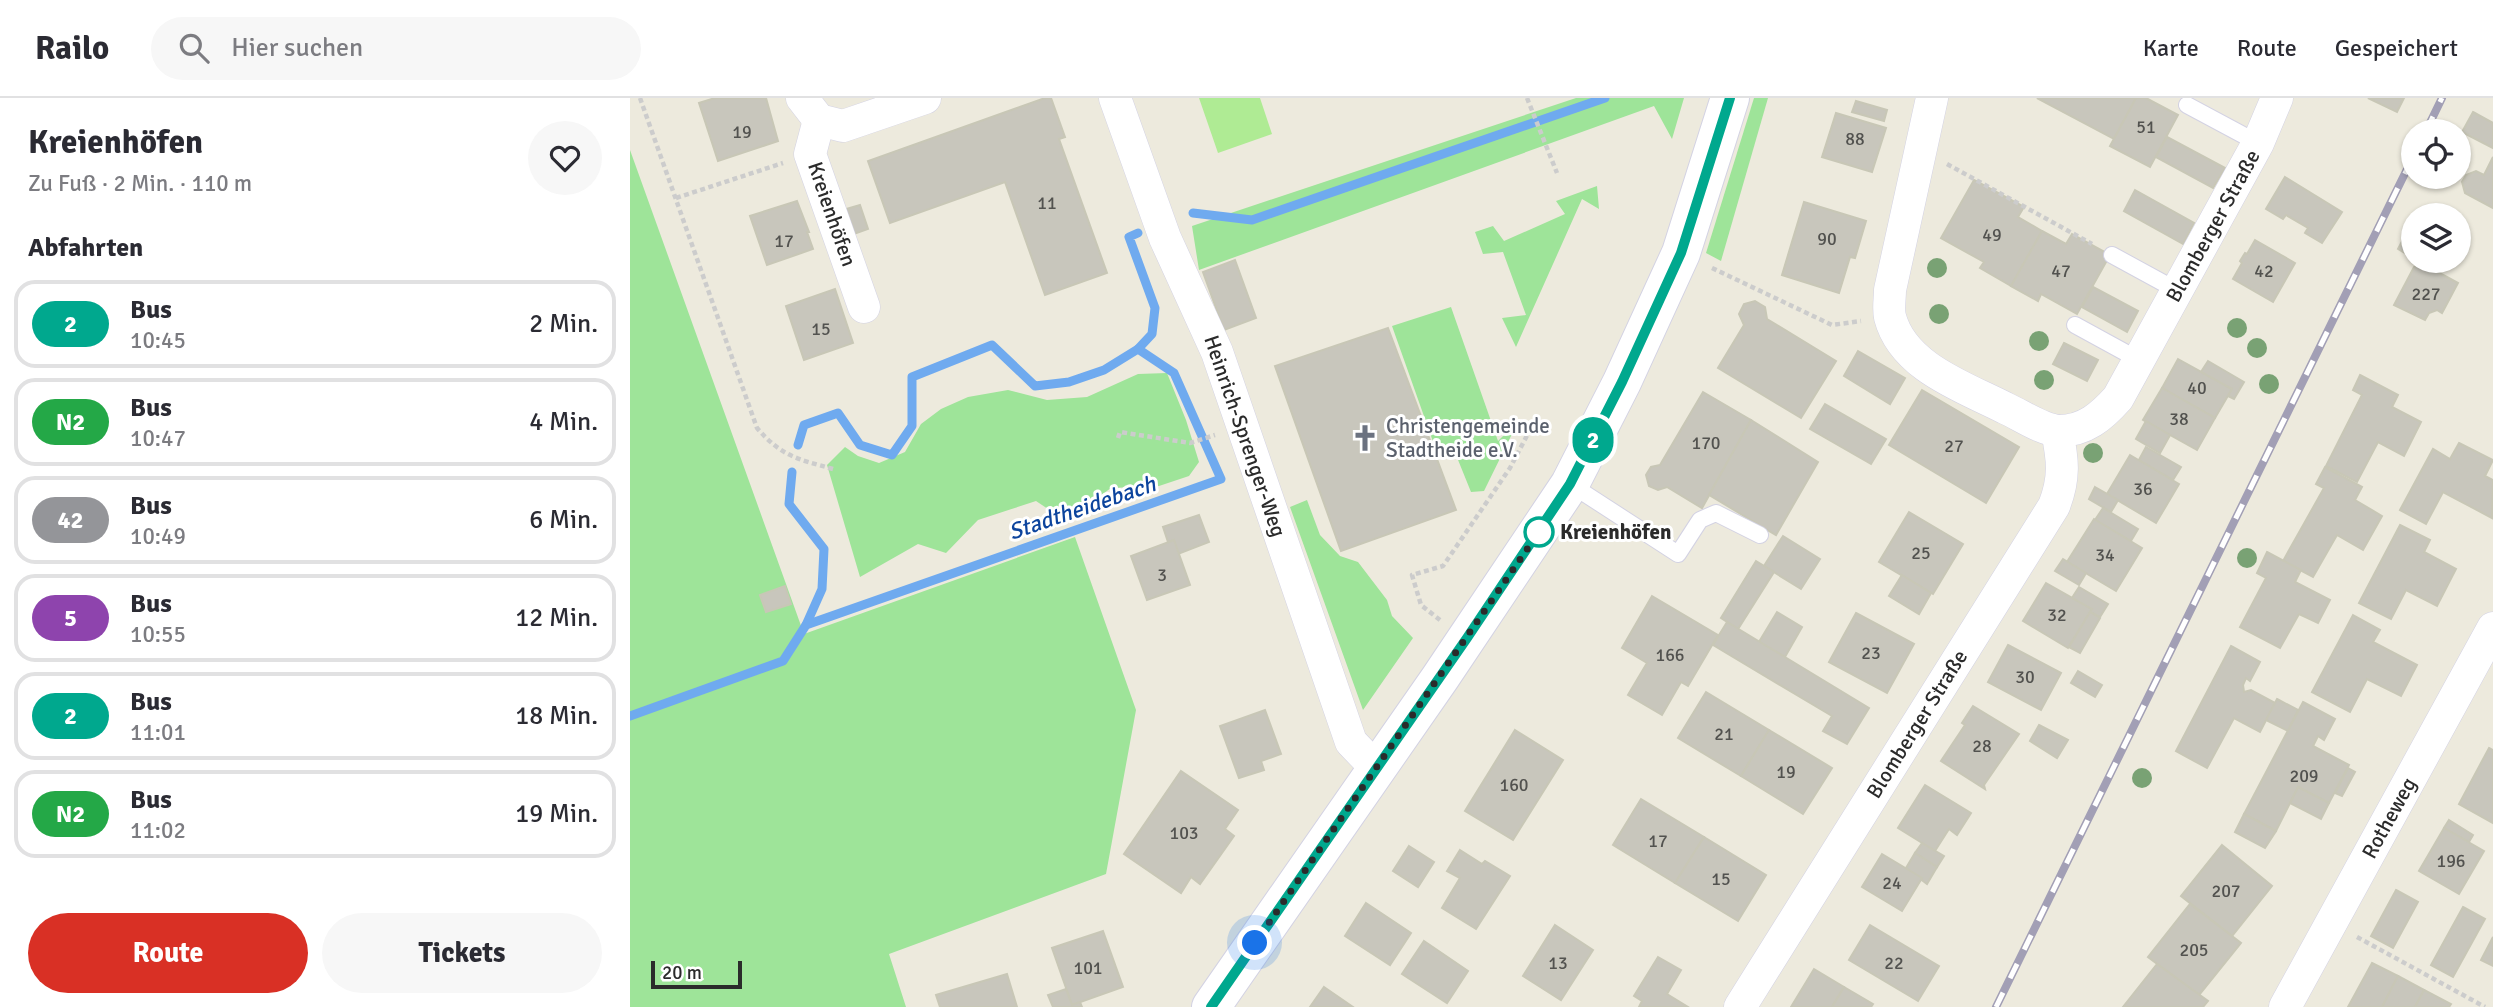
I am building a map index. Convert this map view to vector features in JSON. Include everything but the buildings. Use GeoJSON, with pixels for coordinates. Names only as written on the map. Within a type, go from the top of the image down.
{"type":"FeatureCollection","features":[{"type":"Feature","properties":{"kind":"street","name":"Kreienhöfen"},"geometry":{"type":"LineString","coordinates":[[864,307],[810,154],[811,109],[843,126],[925,98]]}},
{"type":"Feature","properties":{"kind":"street","name":"Heinrich-Sprenger-Weg"},"geometry":{"type":"LineString","coordinates":[[1115,98],[1165,238],[1217,352],[1350,742],[1377,769]]}},
{"type":"Feature","properties":{"kind":"street"},"geometry":{"type":"LineString","coordinates":[[1211,1007],[1467,638],[1570,484],[1622,382],[1681,253],[1730,98]]}},
{"type":"Feature","properties":{"kind":"street"},"geometry":{"type":"LineString","coordinates":[[1932,98],[1889,290],[1890,317],[1902,341],[1922,364],[1953,382],[2057,431]]}},
{"type":"Feature","properties":{"kind":"street","name":"Blomberger Straße"},"geometry":{"type":"LineString","coordinates":[[1740,1007],[2054,506],[2061,488],[2063,460],[2057,431],[2077,429],[2100,418],[2118,398],[2258,143],[2277,98]]}},
{"type":"Feature","properties":{"kind":"street","name":"Rotheweg"},"geometry":{"type":"LineString","coordinates":[[2285,1007],[2493,628]]}},
{"type":"Feature","properties":{"kind":"lane"},"geometry":{"type":"LineString","coordinates":[[2187,105],[2258,143]]}},
{"type":"Feature","properties":{"kind":"lane"},"geometry":{"type":"LineString","coordinates":[[2112,255],[2178,291]]}},
{"type":"Feature","properties":{"kind":"lane"},"geometry":{"type":"LineString","coordinates":[[2075,326],[2139,360]]}},
{"type":"Feature","properties":{"kind":"lane"},"geometry":{"type":"LineString","coordinates":[[1570,484],[1678,554],[1700,520],[1716,513],[1760,535]]}},
{"type":"Feature","properties":{"kind":"path"},"geometry":{"type":"LineString","coordinates":[[640,98],[757,428],[786,454],[833,469]]}},
{"type":"Feature","properties":{"kind":"path"},"geometry":{"type":"LineString","coordinates":[[1527,98],[1557,173]]}},
{"type":"Feature","properties":{"kind":"path"},"geometry":{"type":"LineString","coordinates":[[1921,150],[2112,255]]}},
{"type":"Feature","properties":{"kind":"path"},"geometry":{"type":"LineString","coordinates":[[676,198],[810,154]]}},
{"type":"Feature","properties":{"kind":"path"},"geometry":{"type":"LineString","coordinates":[[1709,266],[1832,326],[1890,317]]}},
{"type":"Feature","properties":{"kind":"path"},"geometry":{"type":"LineString","coordinates":[[1467,638],[1422,605],[1412,575],[1443,566],[1510,468],[1533,424]]}},
{"type":"Feature","properties":{"kind":"path"},"geometry":{"type":"LineString","coordinates":[[1118,438],[1120,432],[1190,443],[1216,435]]}},
{"type":"Feature","properties":{"kind":"path"},"geometry":{"type":"LineString","coordinates":[[2331,923],[2485,1007]]}},
{"type":"Feature","properties":{"kind":"green space"},"geometry":{"type":"Polygon","coordinates":[[[1199,98],[1260,98],[1272,134],[1218,153],[1199,98]]]}},
{"type":"Feature","properties":{"kind":"green space"},"geometry":{"type":"Polygon","coordinates":[[[1576,98],[1684,98],[1672,139],[1654,106],[1199,270],[1192,226],[1576,98]]]}},
{"type":"Feature","properties":{"kind":"green space"},"geometry":{"type":"Polygon","coordinates":[[[1754,98],[1768,98],[1721,261],[1706,253],[1754,98]]]}},
{"type":"Feature","properties":{"kind":"green space"},"geometry":{"type":"Polygon","coordinates":[[[630,150],[804,634],[1075,537],[1136,710],[1106,874],[889,954],[906,1007],[630,1007],[630,150]]]}},
{"type":"Feature","properties":{"kind":"green space"},"geometry":{"type":"Polygon","coordinates":[[[1597,186],[1599,209],[1582,199],[1516,347],[1502,318],[1526,315],[1503,252],[1483,254],[1475,232],[1493,226],[1504,241],[1565,214],[1556,201],[1597,186]]]}},
{"type":"Feature","properties":{"kind":"green space"},"geometry":{"type":"Polygon","coordinates":[[[1451,307],[1498,441],[1509,430],[1512,434],[1484,491],[1471,492],[1452,445],[1436,450],[1392,326],[1451,307]]]}},
{"type":"Feature","properties":{"kind":"green space"},"geometry":{"type":"Polygon","coordinates":[[[1167,373],[1199,462],[1189,476],[1159,486],[1111,488],[1082,509],[1060,517],[1036,501],[978,520],[946,553],[918,544],[860,577],[827,465],[845,447],[858,456],[879,463],[905,452],[921,424],[941,409],[968,397],[1008,390],[1047,400],[1087,397],[1138,374],[1167,373]]]}},
{"type":"Feature","properties":{"kind":"green space"},"geometry":{"type":"Polygon","coordinates":[[[1307,500],[1320,535],[1340,556],[1358,562],[1387,600],[1392,616],[1413,638],[1363,710],[1290,507],[1307,500]]]}},
{"type":"Feature","properties":{"kind":"waterway","name":"Stadtheidebach"},"geometry":{"type":"LineString","coordinates":[[1193,213],[1252,220],[1605,98]]}},
{"type":"Feature","properties":{"kind":"waterway","name":"Stadtheidebach"},"geometry":{"type":"LineString","coordinates":[[798,445],[804,425],[838,413],[860,445],[892,455],[912,426],[912,377],[992,345],[1035,386],[1069,382],[1104,370],[1138,349],[1152,334],[1155,308],[1129,237],[1138,233]]}},
{"type":"Feature","properties":{"kind":"waterway","name":"Stadtheidebach"},"geometry":{"type":"LineString","coordinates":[[630,716],[783,661],[806,625],[1221,479],[1174,373],[1138,349]]}},
{"type":"Feature","properties":{"kind":"waterway","name":"Stadtheidebach"},"geometry":{"type":"LineString","coordinates":[[792,472],[789,504],[824,549],[822,589],[806,625]]}},
{"type":"Feature","properties":{"kind":"railway"},"geometry":{"type":"LineString","coordinates":[[2432,119],[2442,98]]}},
{"type":"Feature","properties":{"kind":"railway"},"geometry":{"type":"LineString","coordinates":[[1996,1007],[2401,181]]}},
{"type":"Feature","properties":{"kind":"bus line","name":"2"},"geometry":{"type":"LineString","coordinates":[[1211,1007],[1467,638],[1570,484],[1622,382],[1681,253],[1730,98]]}},
{"type":"Feature","properties":{"kind":"place","name":"Christengemeinde Stadtheide e.V."},"geometry":{"type":"Point","coordinates":[1365,438]}},
{"type":"Feature","properties":{"kind":"place","name":"Kreienhöfen"},"geometry":{"type":"Point","coordinates":[1539,532]}},
{"type":"Feature","properties":{"kind":"route"},"geometry":{"type":"LineString","coordinates":[[1255,943],[1539,532]]}}]}
